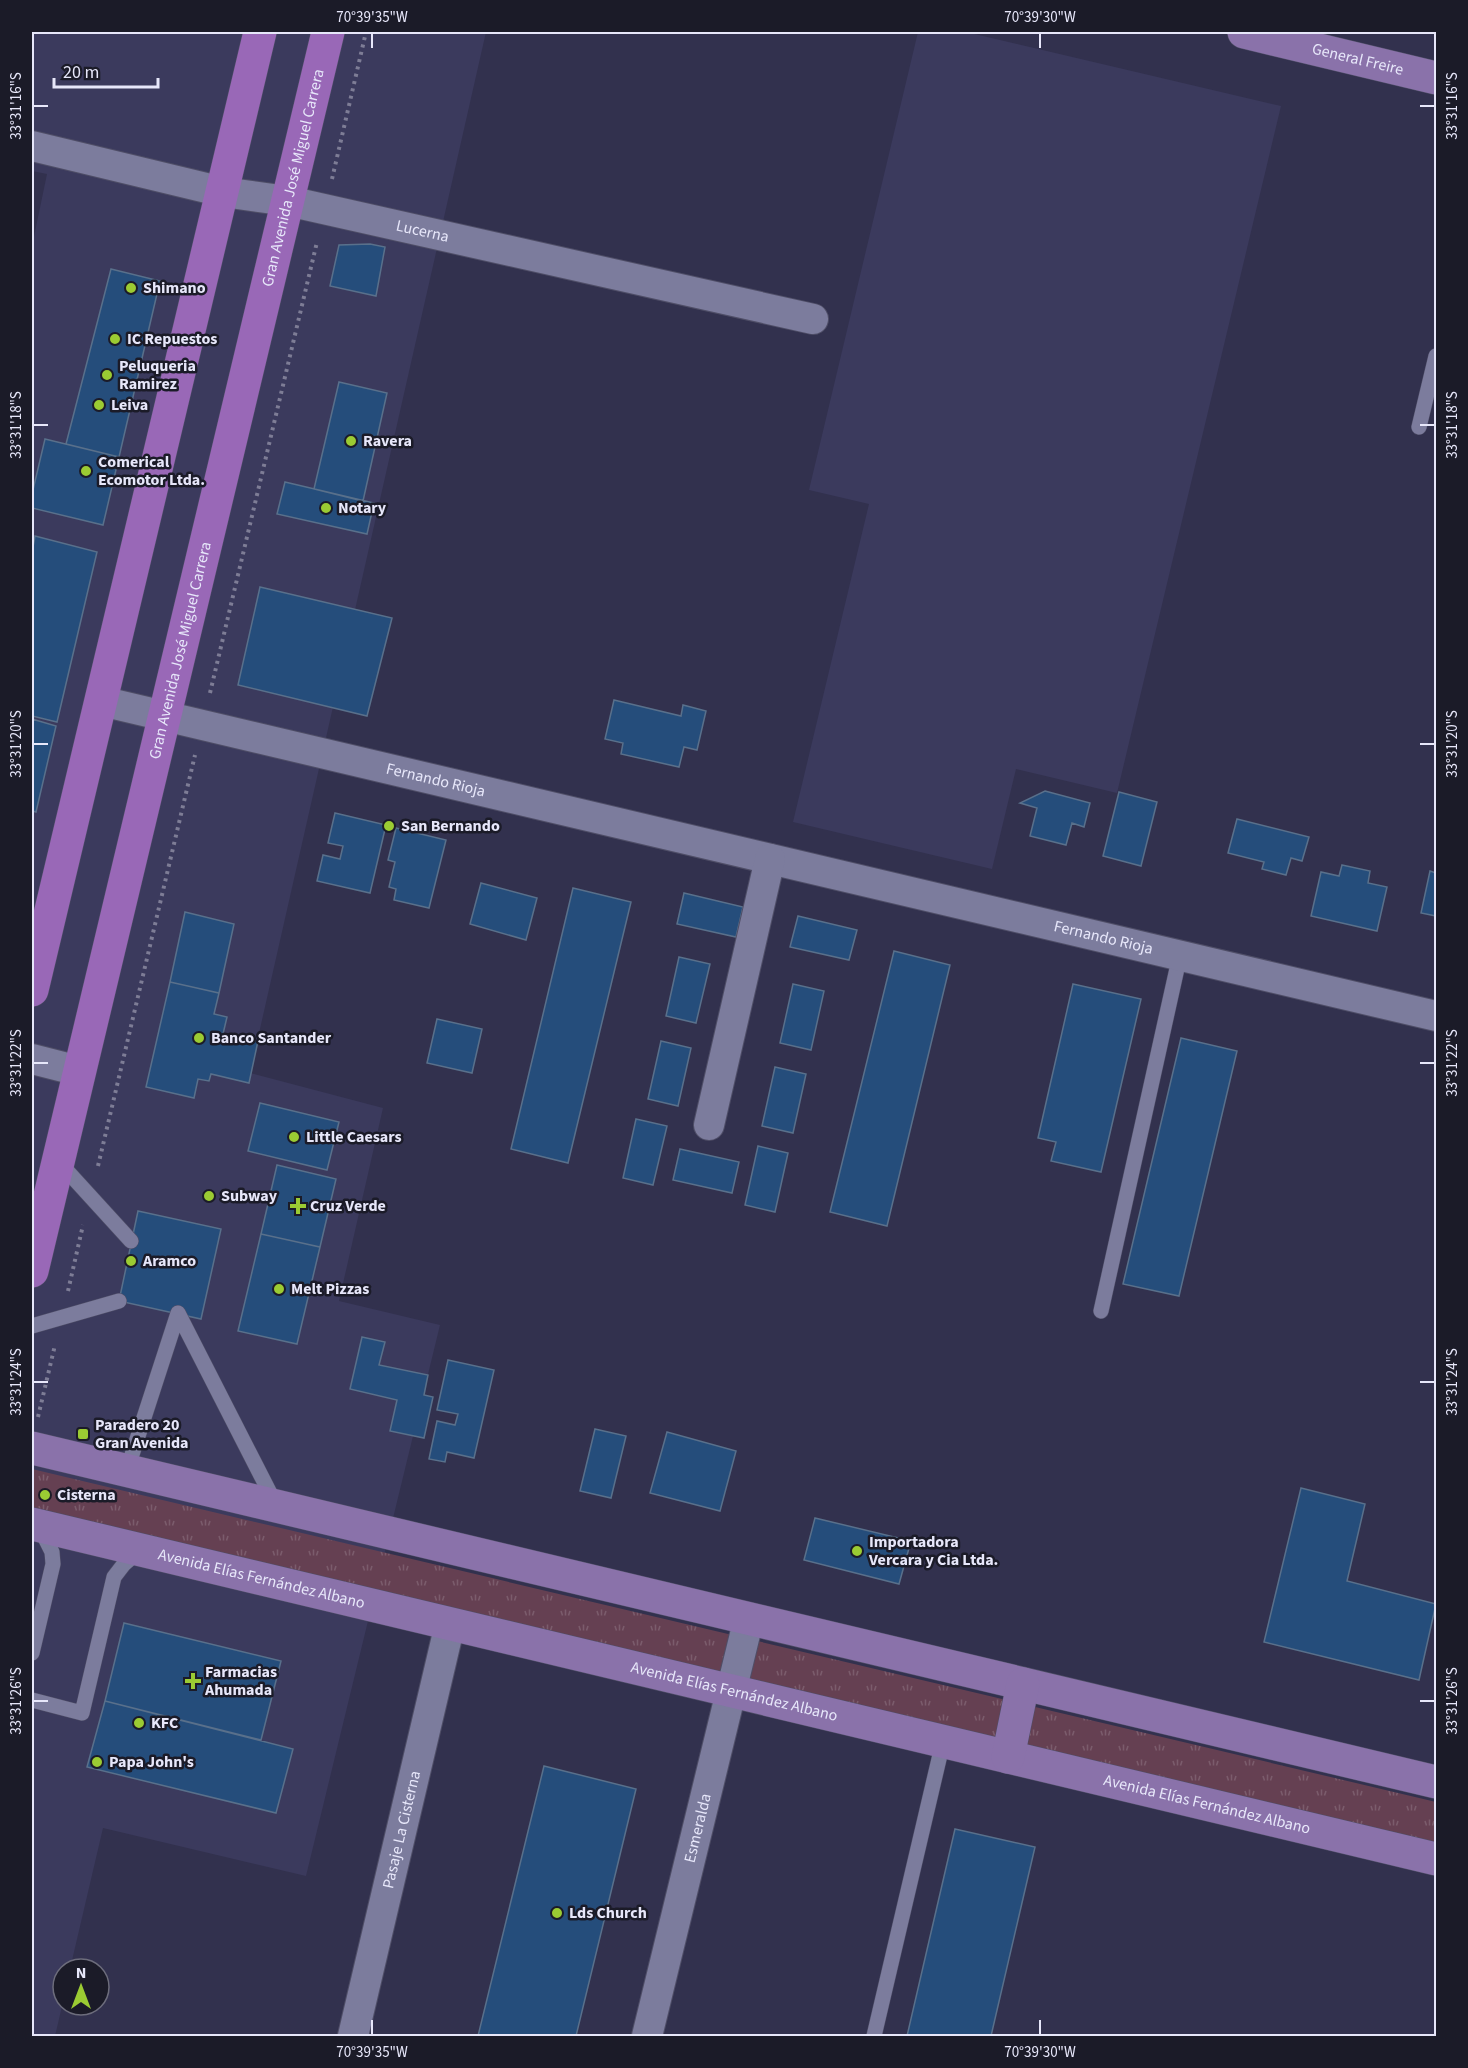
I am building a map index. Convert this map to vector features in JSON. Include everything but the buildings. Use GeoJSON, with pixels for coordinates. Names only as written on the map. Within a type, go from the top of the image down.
{"type":"FeatureCollection","features":[{"type":"Feature","properties":{"kind":"main road"},"geometry":{"type":"LineString","coordinates":[[32,990],[261,32]]}},
{"type":"Feature","properties":{"kind":"main road","name":"Gran Avenida José Miguel Carrera"},"geometry":{"type":"LineString","coordinates":[[32,1271],[328,32]]}},
{"type":"Feature","properties":{"kind":"main road","name":"General Freire"},"geometry":{"type":"LineString","coordinates":[[1244,32],[1437,78]]}},
{"type":"Feature","properties":{"kind":"main road"},"geometry":{"type":"LineString","coordinates":[[32,1448],[1437,1782]]}},
{"type":"Feature","properties":{"kind":"main road","name":"Avenida Elías Fernández Albano"},"geometry":{"type":"LineString","coordinates":[[35,1524],[1437,1859]]}},
{"type":"Feature","properties":{"kind":"main road"},"geometry":{"type":"LineString","coordinates":[[1008,1756],[1023,1684]]}},
{"type":"Feature","properties":{"kind":"street","name":"Lucerna"},"geometry":{"type":"LineString","coordinates":[[32,146],[222,192],[288,201],[813,319]]}},
{"type":"Feature","properties":{"kind":"street","name":"Fernando Rioja"},"geometry":{"type":"LineString","coordinates":[[101,701],[1437,1016]]}},
{"type":"Feature","properties":{"kind":"street"},"geometry":{"type":"LineString","coordinates":[[709,1125],[770,859]]}},
{"type":"Feature","properties":{"kind":"street"},"geometry":{"type":"LineString","coordinates":[[32,1059],[79,1071]]}},
{"type":"Feature","properties":{"kind":"street","name":"Esmeralda"},"geometry":{"type":"LineString","coordinates":[[647,2037],[749,1618]]}},
{"type":"Feature","properties":{"kind":"street","name":"Pasaje La Cisterna"},"geometry":{"type":"LineString","coordinates":[[352,2037],[450,1624]]}},
{"type":"Feature","properties":{"kind":"lane"},"geometry":{"type":"LineString","coordinates":[[1419,427],[1437,356]]}},
{"type":"Feature","properties":{"kind":"lane"},"geometry":{"type":"LineString","coordinates":[[1101,1311],[1180,955]]}},
{"type":"Feature","properties":{"kind":"lane"},"geometry":{"type":"LineString","coordinates":[[58,1161],[131,1241]]}},
{"type":"Feature","properties":{"kind":"lane"},"geometry":{"type":"LineString","coordinates":[[32,1326],[119,1301]]}},
{"type":"Feature","properties":{"kind":"lane"},"geometry":{"type":"LineString","coordinates":[[127,1470],[178,1313],[276,1506]]}},
{"type":"Feature","properties":{"kind":"lane"},"geometry":{"type":"LineString","coordinates":[[32,1653],[53,1564],[48,1541],[35,1524]]}},
{"type":"Feature","properties":{"kind":"lane"},"geometry":{"type":"LineString","coordinates":[[32,1700],[82,1713],[114,1577],[124,1564],[141,1550]]}},
{"type":"Feature","properties":{"kind":"lane"},"geometry":{"type":"LineString","coordinates":[[874,2037],[943,1742]]}},
{"type":"Feature","properties":{"kind":"shaded area"},"geometry":{"type":"Polygon","coordinates":[[[32,32],[486,32],[250,1073],[383,1108],[339,1301],[440,1325],[306,1876],[103,1828],[73,1957],[51,1957],[51,2017],[59,2017],[55,2036],[32,2036],[32,246],[47,174],[32,171],[32,32]]]}},
{"type":"Feature","properties":{"kind":"shaded area"},"geometry":{"type":"Polygon","coordinates":[[[918,32],[966,32],[1281,106],[1117,793],[1016,769],[992,869],[793,822],[869,504],[809,490],[918,32]]]}},
{"type":"Feature","properties":{"kind":"green space"},"geometry":{"type":"Polygon","coordinates":[[[32,1469],[1436,1802],[1436,1849],[32,1514],[32,1469]]]}},
{"type":"Feature","properties":{"kind":"place","name":"Shimano"},"geometry":{"type":"Point","coordinates":[131,288]}},
{"type":"Feature","properties":{"kind":"place","name":"IC Repuestos"},"geometry":{"type":"Point","coordinates":[115,339]}},
{"type":"Feature","properties":{"kind":"place","name":"Peluqueria Ramirez"},"geometry":{"type":"Point","coordinates":[107,375]}},
{"type":"Feature","properties":{"kind":"place","name":"Leiva"},"geometry":{"type":"Point","coordinates":[99,405]}},
{"type":"Feature","properties":{"kind":"place","name":"Ravera"},"geometry":{"type":"Point","coordinates":[351,441]}},
{"type":"Feature","properties":{"kind":"place","name":"Comerical Ecomotor Ltda."},"geometry":{"type":"Point","coordinates":[86,471]}},
{"type":"Feature","properties":{"kind":"place","name":"Notary"},"geometry":{"type":"Point","coordinates":[326,508]}},
{"type":"Feature","properties":{"kind":"place","name":"San Bernando"},"geometry":{"type":"Point","coordinates":[389,826]}},
{"type":"Feature","properties":{"kind":"place","name":"Banco Santander"},"geometry":{"type":"Point","coordinates":[199,1038]}},
{"type":"Feature","properties":{"kind":"place","name":"Little Caesars"},"geometry":{"type":"Point","coordinates":[294,1137]}},
{"type":"Feature","properties":{"kind":"place","name":"Subway"},"geometry":{"type":"Point","coordinates":[209,1196]}},
{"type":"Feature","properties":{"kind":"place","name":"Cruz Verde"},"geometry":{"type":"Point","coordinates":[298,1206]}},
{"type":"Feature","properties":{"kind":"place","name":"Aramco"},"geometry":{"type":"Point","coordinates":[131,1261]}},
{"type":"Feature","properties":{"kind":"place","name":"Melt Pizzas"},"geometry":{"type":"Point","coordinates":[279,1289]}},
{"type":"Feature","properties":{"kind":"place","name":"Paradero 20 Gran Avenida"},"geometry":{"type":"Point","coordinates":[83,1434]}},
{"type":"Feature","properties":{"kind":"place","name":"Cisterna"},"geometry":{"type":"Point","coordinates":[45,1495]}},
{"type":"Feature","properties":{"kind":"place","name":"Importadora Vercara y Cia Ltda."},"geometry":{"type":"Point","coordinates":[857,1551]}},
{"type":"Feature","properties":{"kind":"place","name":"Farmacias Ahumada"},"geometry":{"type":"Point","coordinates":[193,1681]}},
{"type":"Feature","properties":{"kind":"place","name":"KFC"},"geometry":{"type":"Point","coordinates":[139,1723]}},
{"type":"Feature","properties":{"kind":"place","name":"Papa John's"},"geometry":{"type":"Point","coordinates":[97,1762]}},
{"type":"Feature","properties":{"kind":"place","name":"Lds Church"},"geometry":{"type":"Point","coordinates":[557,1913]}}]}
